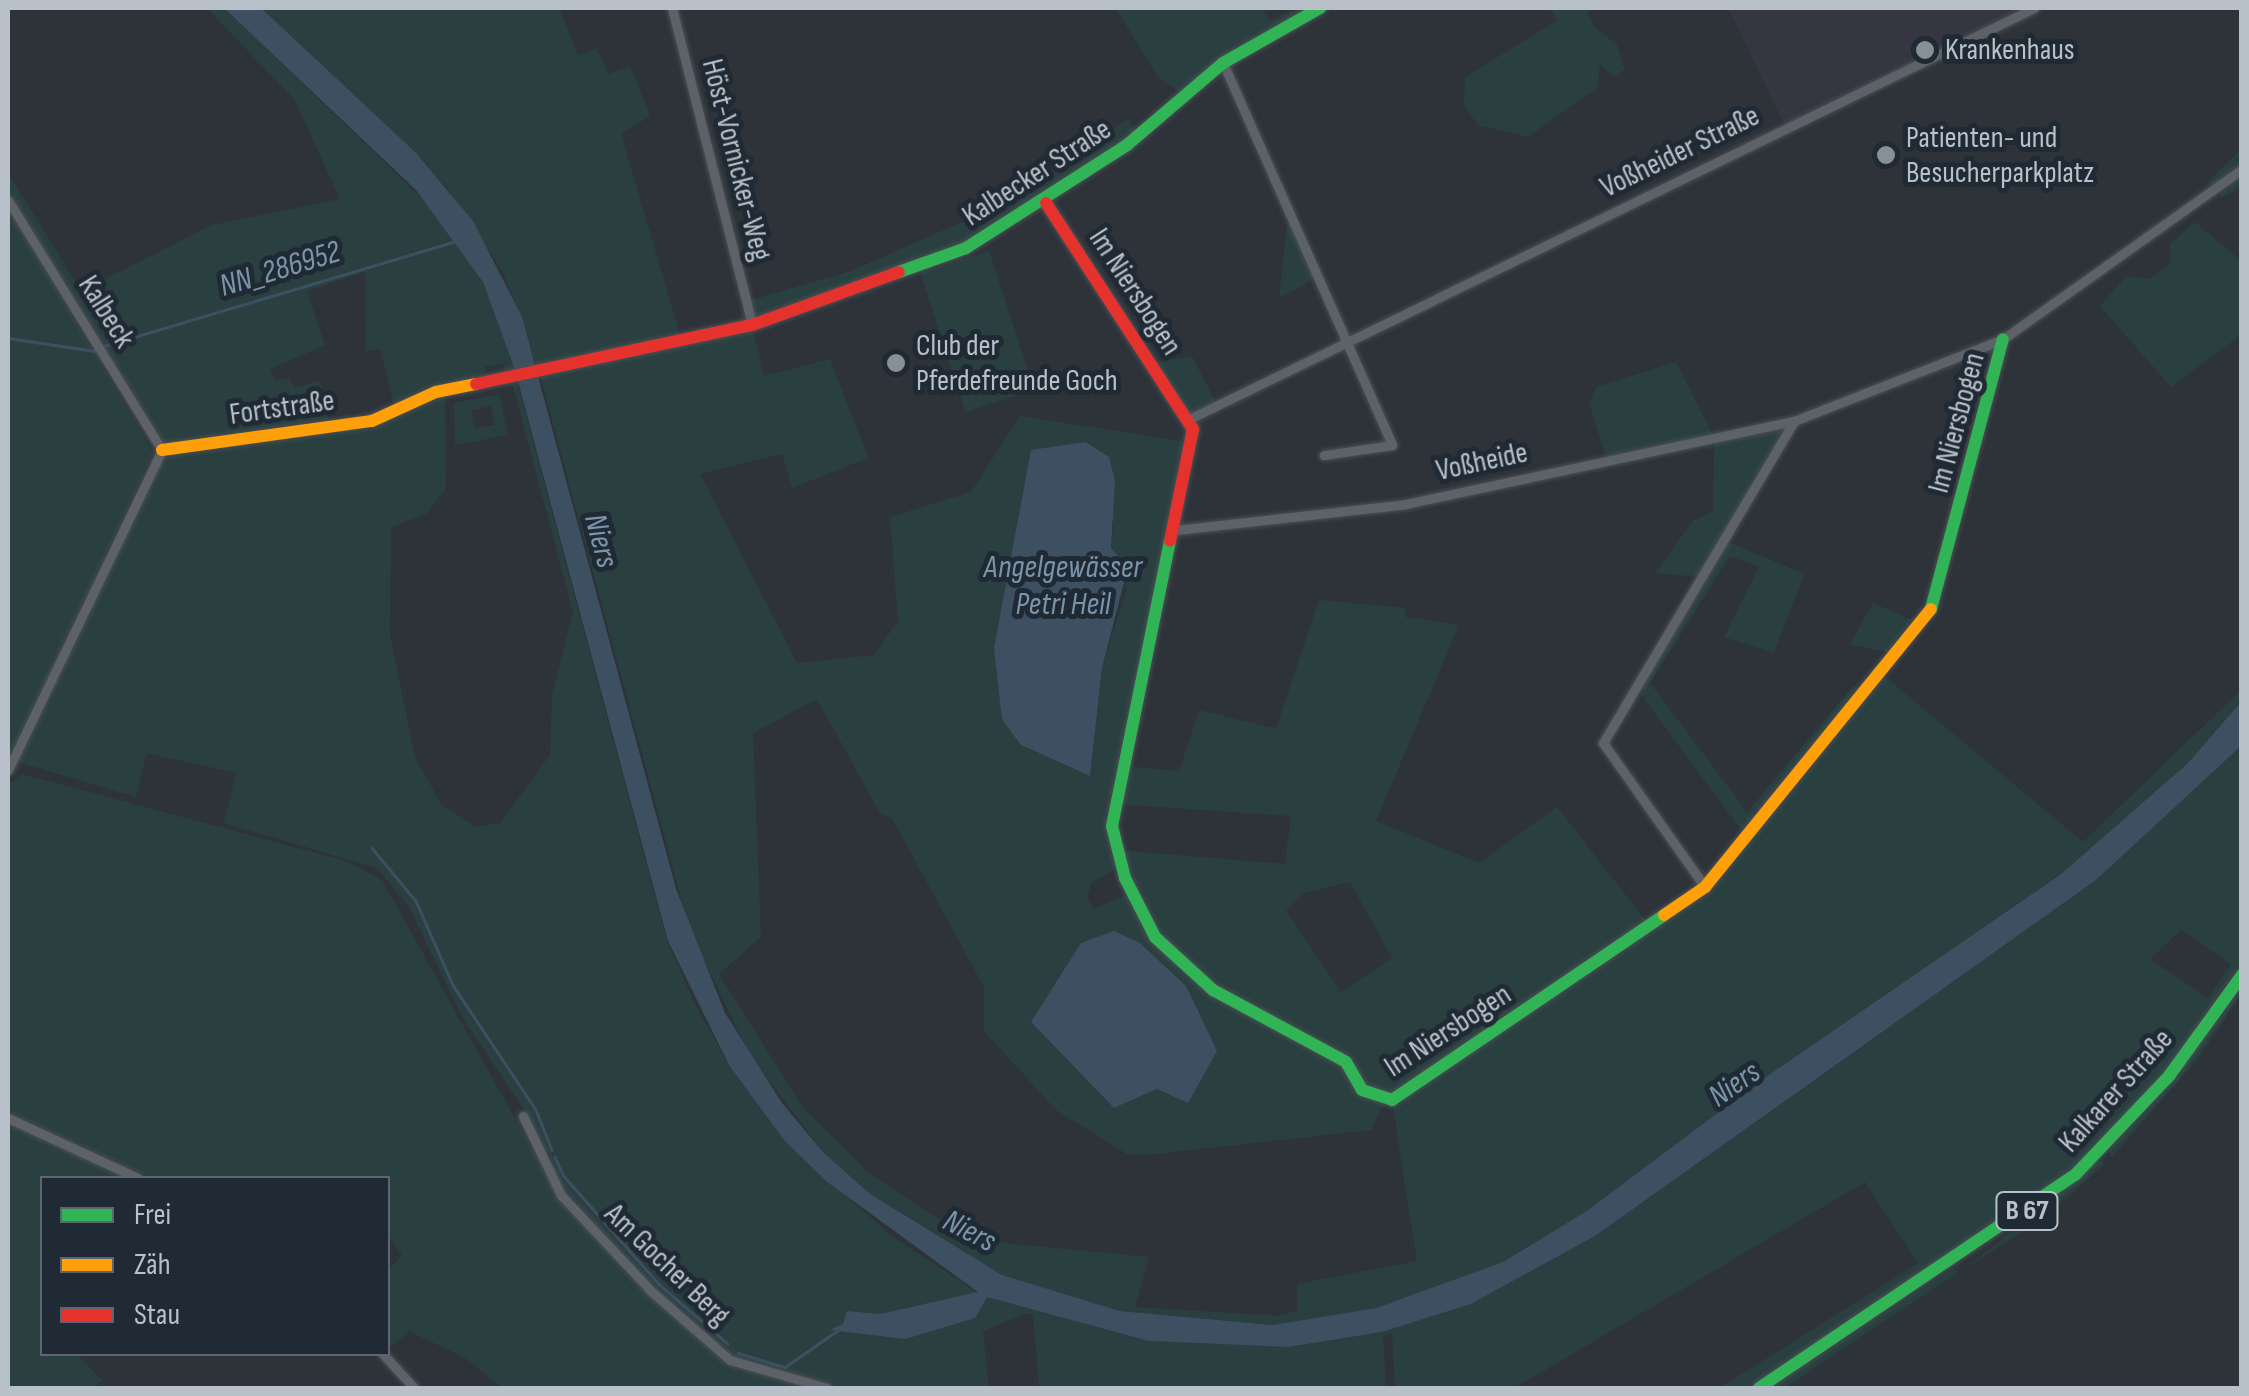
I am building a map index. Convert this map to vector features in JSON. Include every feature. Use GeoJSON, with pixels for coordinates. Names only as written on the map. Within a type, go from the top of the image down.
{"type":"FeatureCollection","features":[{"type":"Feature","properties":{"kind":"street","name":"Höst-Vornicker-Weg"},"geometry":{"type":"LineString","coordinates":[[672,8],[752,325]]}},
{"type":"Feature","properties":{"kind":"street","name":"Kalbecker Straße"},"geometry":{"type":"LineString","coordinates":[[752,325],[966,248],[1046,203],[1127,146],[1223,63],[1320,8]]}},
{"type":"Feature","properties":{"kind":"street","name":"Voßheider Straße"},"geometry":{"type":"LineString","coordinates":[[1187,420],[1348,338],[2034,8]]}},
{"type":"Feature","properties":{"kind":"street"},"geometry":{"type":"LineString","coordinates":[[1223,63],[1392,444],[1324,455]]}},
{"type":"Feature","properties":{"kind":"street","name":"Voßheide"},"geometry":{"type":"LineString","coordinates":[[1176,530],[1406,504],[1794,421],[2004,339],[2242,169]]}},
{"type":"Feature","properties":{"kind":"street","name":"Kalbeck"},"geometry":{"type":"LineString","coordinates":[[8,200],[162,450]]}},
{"type":"Feature","properties":{"kind":"street","name":"Im Niersbogen"},"geometry":{"type":"LineString","coordinates":[[1046,203],[1192,429],[1176,530],[1113,836],[1125,878],[1155,937],[1212,990],[1346,1062],[1362,1090],[1392,1100],[1705,887],[1938,600],[2004,339]]}},
{"type":"Feature","properties":{"kind":"street","name":"Fortstraße"},"geometry":{"type":"LineString","coordinates":[[162,450],[372,421],[436,392],[752,325]]}},
{"type":"Feature","properties":{"kind":"street"},"geometry":{"type":"LineString","coordinates":[[1705,887],[1606,752],[1605,734],[1794,421]]}},
{"type":"Feature","properties":{"kind":"street"},"geometry":{"type":"LineString","coordinates":[[8,770],[162,450]]}},
{"type":"Feature","properties":{"kind":"street","name":"Kalkarer Straße"},"geometry":{"type":"LineString","coordinates":[[1759,1388],[2074,1175],[2169,1076],[2242,974]]}},
{"type":"Feature","properties":{"kind":"street","name":"Am Gocher Berg"},"geometry":{"type":"LineString","coordinates":[[523,1116],[561,1196],[651,1290],[730,1360],[827,1388]]}},
{"type":"Feature","properties":{"kind":"street"},"geometry":{"type":"LineString","coordinates":[[8,1118],[134,1176]]}},
{"type":"Feature","properties":{"kind":"street"},"geometry":{"type":"LineString","coordinates":[[385,1356],[414,1388]]}},
{"type":"Feature","properties":{"kind":"shaded area"},"geometry":{"type":"Polygon","coordinates":[[[1728,8],[2020,8],[2023,13],[1786,128],[1728,8]]]}},
{"type":"Feature","properties":{"kind":"green space"},"geometry":{"type":"Polygon","coordinates":[[[207,8],[224,8],[434,210],[483,282],[515,370],[502,371],[506,363],[485,367],[486,375],[394,406],[380,349],[366,351],[365,272],[307,291],[325,345],[270,369],[276,381],[290,378],[294,388],[320,381],[329,420],[165,444],[8,190],[8,173],[81,291],[212,225],[340,199],[295,100],[207,8]]]}},
{"type":"Feature","properties":{"kind":"green space"},"geometry":{"type":"Polygon","coordinates":[[[261,8],[559,8],[578,56],[597,48],[608,74],[630,66],[650,116],[621,134],[681,338],[751,325],[745,302],[851,271],[987,211],[1128,119],[1138,136],[990,237],[752,325],[764,376],[830,359],[868,458],[792,488],[782,454],[700,474],[797,663],[874,655],[898,621],[890,517],[971,492],[1020,416],[1187,442],[1125,766],[1179,771],[1199,710],[1276,729],[1319,600],[1405,608],[1405,617],[1459,625],[1376,821],[1479,863],[1557,807],[1649,925],[1705,887],[1746,837],[1635,686],[1701,577],[1655,573],[1693,521],[1713,511],[1714,439],[1607,461],[1589,403],[1596,387],[1676,362],[1714,438],[1794,421],[1726,541],[1804,574],[1774,653],[1724,637],[1759,567],[1730,556],[1650,683],[1747,812],[1853,686],[1866,694],[1883,675],[2083,842],[2241,690],[2241,702],[2188,763],[2060,875],[1763,1079],[1589,1209],[1503,1262],[1376,1308],[1273,1325],[1120,1311],[1002,1275],[870,1194],[823,1152],[750,1055],[690,931],[541,379],[503,272],[448,189],[261,8]],[[1031,450],[994,648],[1033,751],[1090,776],[1102,668],[1127,588],[1111,548],[1114,522],[1031,450]],[[817,699],[753,733],[761,937],[719,974],[803,1108],[868,1172],[970,1240],[1149,1257],[1135,1307],[1278,1316],[1297,1311],[1297,1284],[1417,1261],[1392,1101],[1379,1111],[1372,1130],[1147,1155],[1127,1154],[1056,1110],[984,1031],[984,987],[892,818],[880,813],[817,699]],[[1118,804],[1117,850],[1285,864],[1291,816],[1118,804]],[[1121,866],[1091,883],[1087,898],[1094,909],[1132,892],[1121,866]],[[1350,882],[1304,893],[1286,911],[1341,992],[1392,958],[1350,882]],[[1031,1022],[1114,1108],[1157,1089],[1188,1103],[1031,1022]]]}},
{"type":"Feature","properties":{"kind":"green space"},"geometry":{"type":"Polygon","coordinates":[[[1116,8],[1261,8],[1270,21],[1296,8],[1320,8],[1183,95],[1157,76],[1116,8]]]}},
{"type":"Feature","properties":{"kind":"green space"},"geometry":{"type":"Polygon","coordinates":[[[1550,8],[1586,8],[1595,27],[1617,45],[1625,69],[1614,77],[1600,65],[1597,88],[1527,137],[1478,125],[1464,105],[1465,77],[1557,21],[1550,8]]]}},
{"type":"Feature","properties":{"kind":"green space"},"geometry":{"type":"Polygon","coordinates":[[[2241,150],[2241,187],[2223,198],[2207,182],[2241,150]]]}},
{"type":"Feature","properties":{"kind":"green space"},"geometry":{"type":"Polygon","coordinates":[[[8,207],[153,453],[8,760],[8,207]]]}},
{"type":"Feature","properties":{"kind":"green space"},"geometry":{"type":"Polygon","coordinates":[[[1289,209],[1320,276],[1279,298],[1289,209]]]}},
{"type":"Feature","properties":{"kind":"green space"},"geometry":{"type":"Polygon","coordinates":[[[2195,222],[2241,261],[2241,335],[2171,387],[2100,306],[2127,276],[2150,279],[2171,262],[2170,244],[2195,222]]]}},
{"type":"Feature","properties":{"kind":"green space"},"geometry":{"type":"Polygon","coordinates":[[[989,251],[1034,390],[966,412],[921,273],[989,251]]]}},
{"type":"Feature","properties":{"kind":"green space"},"geometry":{"type":"Polygon","coordinates":[[[1192,356],[1217,405],[1187,420],[1152,363],[1192,356]]]}},
{"type":"Feature","properties":{"kind":"green space"},"geometry":{"type":"Polygon","coordinates":[[[516,377],[667,941],[695,1004],[729,1065],[784,1140],[890,1235],[978,1293],[880,1314],[847,1311],[846,1328],[880,1337],[987,1297],[1149,1341],[1289,1347],[1382,1332],[1471,1304],[1595,1236],[2096,880],[2241,746],[2241,963],[2165,1070],[2083,1158],[2038,1196],[1746,1388],[1720,1388],[1918,1263],[1865,1182],[1514,1388],[1395,1388],[1392,1333],[1383,1336],[1386,1388],[1039,1388],[1033,1315],[1027,1313],[983,1331],[989,1388],[842,1388],[737,1359],[653,1289],[557,1180],[549,1151],[541,1149],[528,1116],[464,1020],[409,907],[377,868],[224,823],[236,773],[147,753],[136,797],[18,762],[160,466],[173,455],[382,422],[445,395],[446,488],[426,514],[391,527],[390,635],[415,757],[441,804],[476,827],[500,823],[550,755],[552,696],[573,612],[513,386],[504,381],[516,377]],[[2181,930],[2150,959],[2208,998],[2231,964],[2181,930]]]}},
{"type":"Feature","properties":{"kind":"green space"},"geometry":{"type":"Polygon","coordinates":[[[499,394],[508,435],[455,445],[454,403],[499,394]],[[491,406],[471,410],[475,429],[495,425],[491,406]]]}},
{"type":"Feature","properties":{"kind":"green space"},"geometry":{"type":"Polygon","coordinates":[[[1873,603],[1922,624],[1899,655],[1850,644],[1873,603]]]}},
{"type":"Feature","properties":{"kind":"green space"},"geometry":{"type":"Polygon","coordinates":[[[22,774],[346,861],[382,880],[559,1198],[727,1365],[807,1388],[503,1388],[465,1358],[409,1331],[390,1348],[390,1268],[402,1255],[390,1237],[390,1176],[148,1176],[8,1112],[8,784],[22,774]]]}},
{"type":"Feature","properties":{"kind":"green space"},"geometry":{"type":"Polygon","coordinates":[[[2241,985],[2241,995],[2197,1060],[2111,1158],[2109,1150],[2160,1097],[2241,985]]]}},
{"type":"Feature","properties":{"kind":"green space"},"geometry":{"type":"Polygon","coordinates":[[[8,1121],[126,1176],[40,1176],[40,1356],[79,1356],[102,1381],[94,1388],[8,1388],[8,1121]]]}},
{"type":"Feature","properties":{"kind":"green space"},"geometry":{"type":"Polygon","coordinates":[[[2098,1161],[2106,1163],[2050,1213],[1966,1268],[2098,1161]]]}},
{"type":"Feature","properties":{"kind":"green space"},"geometry":{"type":"Polygon","coordinates":[[[1953,1269],[1959,1272],[1785,1388],[1770,1388],[1953,1269]]]}},
{"type":"Feature","properties":{"kind":"water"},"geometry":{"type":"Polygon","coordinates":[[[224,8],[261,8],[415,152],[473,221],[522,317],[676,889],[725,1013],[782,1103],[823,1152],[870,1194],[1002,1275],[1120,1311],[1273,1325],[1376,1308],[1503,1262],[1588,1210],[1763,1079],[2060,875],[2188,763],[2241,702],[2241,746],[2096,880],[1595,1236],[1471,1304],[1382,1332],[1288,1347],[1149,1341],[987,1297],[975,1318],[905,1339],[830,1330],[843,1324],[847,1311],[880,1314],[978,1292],[826,1181],[784,1140],[729,1065],[668,941],[515,370],[483,282],[416,190],[224,8]]]}},
{"type":"Feature","properties":{"kind":"water","name":"Angelgewässer Petri Heil"},"geometry":{"type":"Polygon","coordinates":[[[1085,442],[1109,457],[1115,481],[1111,548],[1128,567],[1102,668],[1090,776],[1021,745],[1002,719],[994,648],[1031,450],[1085,442]]]}},
{"type":"Feature","properties":{"kind":"water"},"geometry":{"type":"Polygon","coordinates":[[[1114,931],[1140,943],[1186,986],[1217,1051],[1188,1103],[1157,1089],[1114,1108],[1031,1022],[1081,943],[1114,931]]]}},
{"type":"Feature","properties":{"kind":"waterway","name":"NN_286952"},"geometry":{"type":"LineString","coordinates":[[104,346],[456,241]]}},
{"type":"Feature","properties":{"kind":"waterway","name":"NN_286952"},"geometry":{"type":"LineString","coordinates":[[8,338],[95,351]]}},
{"type":"Feature","properties":{"kind":"waterway"},"geometry":{"type":"LineString","coordinates":[[372,848],[416,901],[453,985],[536,1110],[552,1150]]}},
{"type":"Feature","properties":{"kind":"waterway"},"geometry":{"type":"LineString","coordinates":[[555,1157],[564,1176],[659,1284],[728,1344]]}},
{"type":"Feature","properties":{"kind":"waterway"},"geometry":{"type":"LineString","coordinates":[[738,1353],[785,1367],[838,1330]]}},
{"type":"Feature","properties":{"kind":"traffic: fast"},"geometry":{"type":"LineString","coordinates":[[899,272],[966,248],[1127,145],[1223,63],[1320,8]]}},
{"type":"Feature","properties":{"kind":"traffic: fast"},"geometry":{"type":"LineString","coordinates":[[1931,609],[2003,339]]}},
{"type":"Feature","properties":{"kind":"traffic: fast"},"geometry":{"type":"LineString","coordinates":[[1170,541],[1112,826],[1125,878],[1155,937],[1213,990],[1346,1062],[1362,1090],[1392,1100],[1664,915]]}},
{"type":"Feature","properties":{"kind":"traffic: fast"},"geometry":{"type":"LineString","coordinates":[[1759,1388],[2075,1175],[2169,1076],[2242,975]]}},
{"type":"Feature","properties":{"kind":"traffic: slow"},"geometry":{"type":"LineString","coordinates":[[162,450],[372,421],[436,392],[476,384]]}},
{"type":"Feature","properties":{"kind":"traffic: slow"},"geometry":{"type":"LineString","coordinates":[[1664,915],[1705,887],[1931,609]]}},
{"type":"Feature","properties":{"kind":"traffic: jam"},"geometry":{"type":"LineString","coordinates":[[1046,203],[1193,429],[1170,541]]}},
{"type":"Feature","properties":{"kind":"traffic: jam"},"geometry":{"type":"LineString","coordinates":[[476,384],[752,325],[899,272]]}},
{"type":"Feature","properties":{"kind":"place","name":"Krankenhaus"},"geometry":{"type":"Point","coordinates":[1925,50]}},
{"type":"Feature","properties":{"kind":"place","name":"Patienten- und Besucherparkplatz"},"geometry":{"type":"Point","coordinates":[1886,155]}},
{"type":"Feature","properties":{"kind":"place","name":"Club der Pferdefreunde Goch"},"geometry":{"type":"Point","coordinates":[896,363]}},
{"type":"Feature","properties":{"kind":"water label","name":"Niers"},"geometry":{"type":"Point","coordinates":[600,541]}},
{"type":"Feature","properties":{"kind":"water label","name":"Niers"},"geometry":{"type":"Point","coordinates":[1735,1085]}},
{"type":"Feature","properties":{"kind":"water label","name":"Niers"},"geometry":{"type":"Point","coordinates":[969,1232]}}]}
